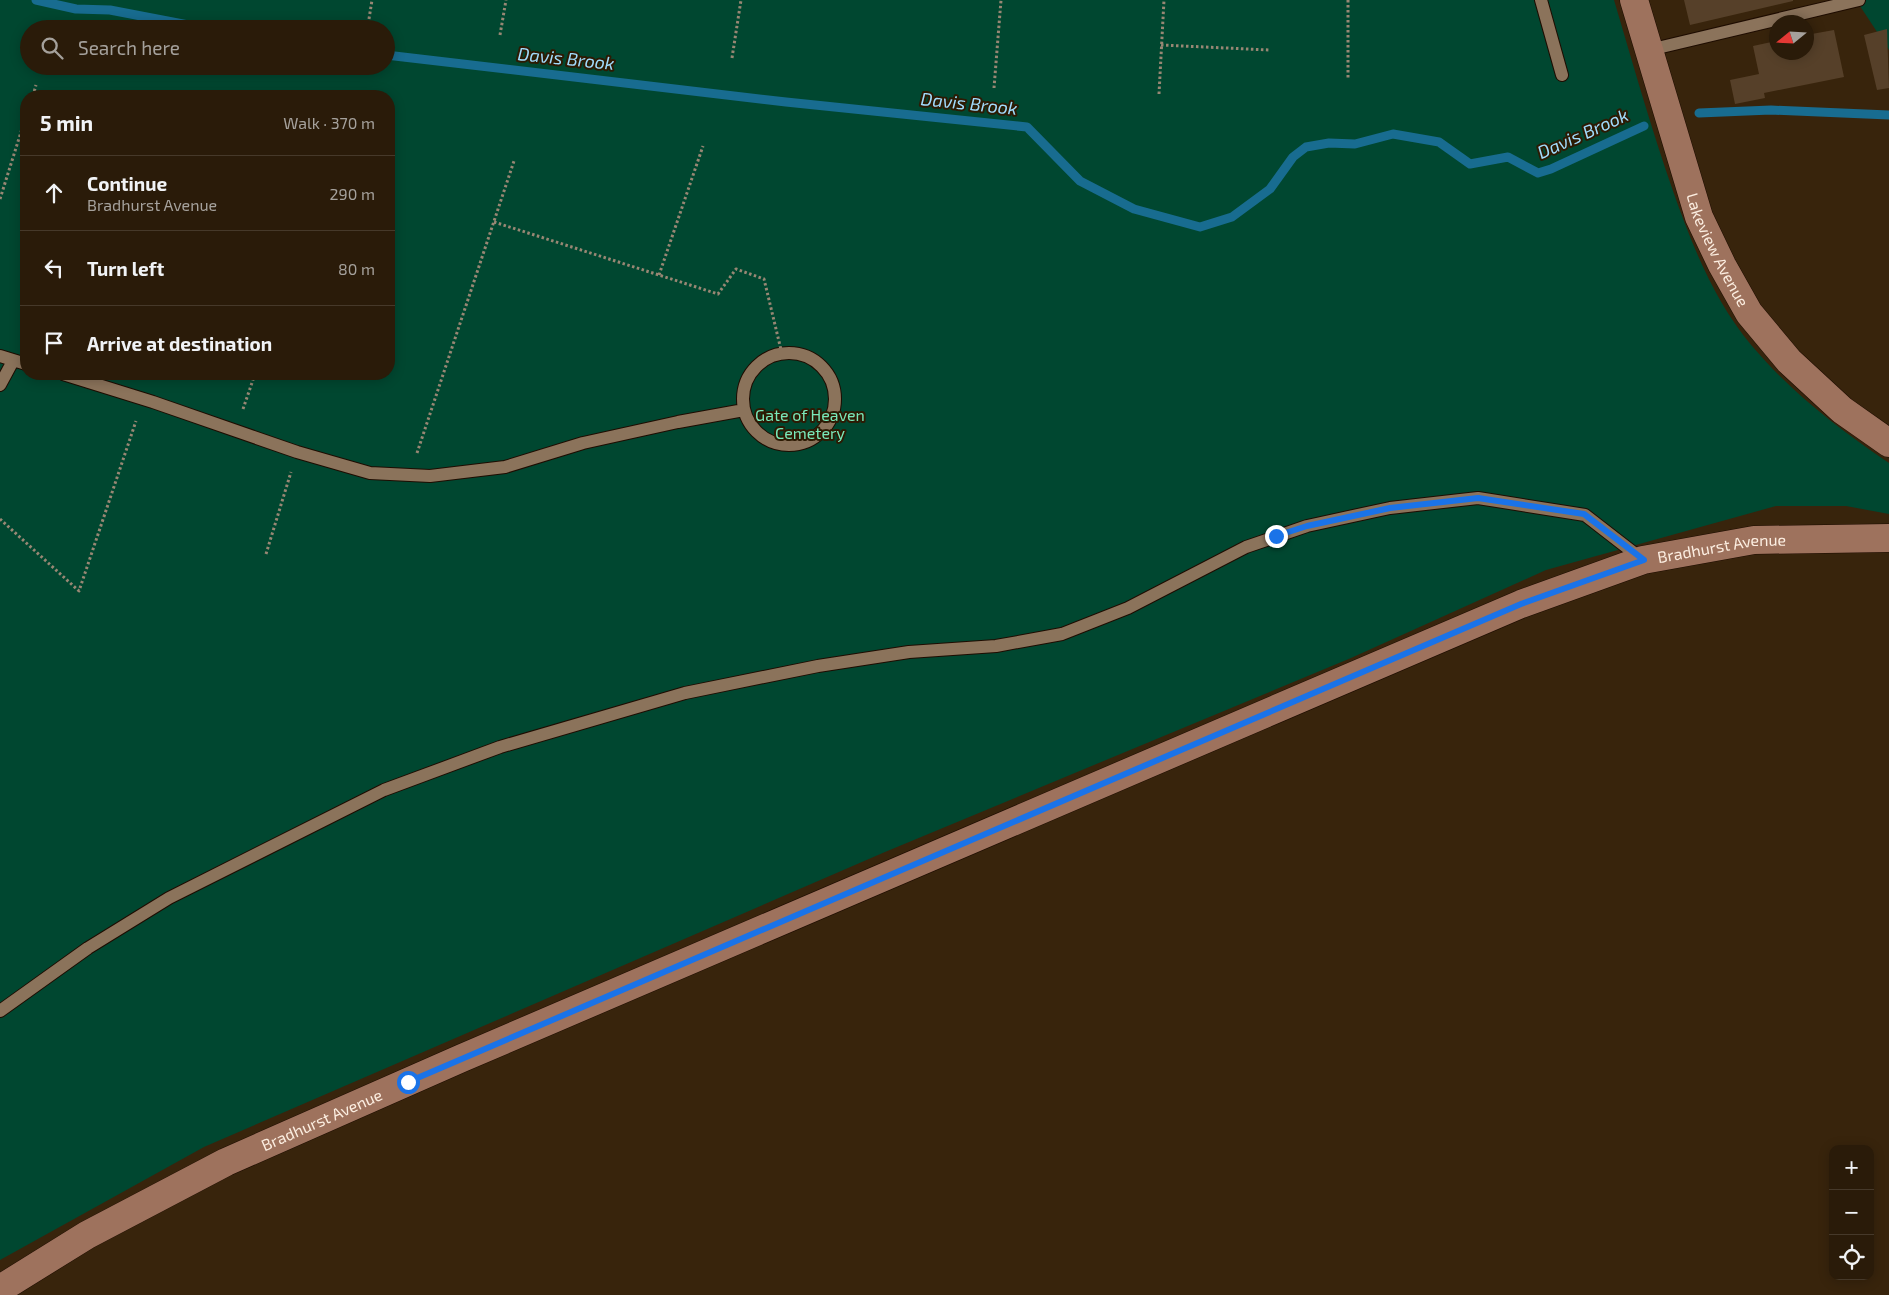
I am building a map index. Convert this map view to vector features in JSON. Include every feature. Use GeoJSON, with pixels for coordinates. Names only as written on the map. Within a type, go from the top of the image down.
{"type":"FeatureCollection","features":[{"type":"Feature","properties":{"kind":"main road","name":"Lakeview Avenue"},"geometry":{"type":"LineString","coordinates":[[1634,0],[1700,217],[1722,265],[1749,312],[1789,361],[1842,410],[1889,443]]}},
{"type":"Feature","properties":{"kind":"main road","name":"Bradhurst Avenue"},"geometry":{"type":"LineString","coordinates":[[0,1289],[87,1235],[226,1162],[462,1058],[1512,608],[1644,560],[1754,540],[1889,538]]}},
{"type":"Feature","properties":{"kind":"lane"},"geometry":{"type":"LineString","coordinates":[[1541,0],[1562,75]]}},
{"type":"Feature","properties":{"kind":"lane"},"geometry":{"type":"LineString","coordinates":[[1648,50],[1859,0]]}},
{"type":"Feature","properties":{"kind":"lane"},"geometry":{"type":"LineString","coordinates":[[782,354],[805,355],[820,364],[830,377],[834,391],[834,407],[824,429],[809,440],[794,444],[773,442],[751,425],[744,410],[743,393],[748,378],[760,363],[782,354]]}},
{"type":"Feature","properties":{"kind":"lane"},"geometry":{"type":"LineString","coordinates":[[0,356],[20,363]]}},
{"type":"Feature","properties":{"kind":"lane"},"geometry":{"type":"LineString","coordinates":[[0,385],[13,361]]}},
{"type":"Feature","properties":{"kind":"lane"},"geometry":{"type":"LineString","coordinates":[[82,380],[297,452],[370,473],[430,476],[505,467],[583,443],[744,410]]}},
{"type":"Feature","properties":{"kind":"lane"},"geometry":{"type":"LineString","coordinates":[[0,1011],[88,948],[169,898],[384,790],[500,748],[685,693],[818,666],[909,652],[996,646],[1062,634],[1128,608],[1246,547],[1307,526],[1390,508],[1478,498],[1584,514],[1644,560]]}},
{"type":"Feature","properties":{"kind":"path"},"geometry":{"type":"LineString","coordinates":[[369,19],[372,0]]}},
{"type":"Feature","properties":{"kind":"path"},"geometry":{"type":"LineString","coordinates":[[500,35],[506,0]]}},
{"type":"Feature","properties":{"kind":"path"},"geometry":{"type":"LineString","coordinates":[[732,58],[741,0]]}},
{"type":"Feature","properties":{"kind":"path"},"geometry":{"type":"LineString","coordinates":[[994,88],[1001,0]]}},
{"type":"Feature","properties":{"kind":"path"},"geometry":{"type":"LineString","coordinates":[[1158,94],[1164,0]]}},
{"type":"Feature","properties":{"kind":"path"},"geometry":{"type":"LineString","coordinates":[[1348,0],[1348,80]]}},
{"type":"Feature","properties":{"kind":"path"},"geometry":{"type":"LineString","coordinates":[[1161,45],[1269,50]]}},
{"type":"Feature","properties":{"kind":"path"},"geometry":{"type":"LineString","coordinates":[[34,90],[36,85]]}},
{"type":"Feature","properties":{"kind":"path"},"geometry":{"type":"LineString","coordinates":[[0,199],[20,135]]}},
{"type":"Feature","properties":{"kind":"path"},"geometry":{"type":"LineString","coordinates":[[659,275],[703,146]]}},
{"type":"Feature","properties":{"kind":"path"},"geometry":{"type":"LineString","coordinates":[[410,475],[514,161]]}},
{"type":"Feature","properties":{"kind":"path"},"geometry":{"type":"LineString","coordinates":[[494,222],[718,294],[736,269],[764,279],[782,354]]}},
{"type":"Feature","properties":{"kind":"path"},"geometry":{"type":"LineString","coordinates":[[236,431],[254,380]]}},
{"type":"Feature","properties":{"kind":"path"},"geometry":{"type":"LineString","coordinates":[[0,519],[79,591],[143,399]]}},
{"type":"Feature","properties":{"kind":"path"},"geometry":{"type":"LineString","coordinates":[[266,554],[297,452]]}},
{"type":"Feature","properties":{"kind":"green space","name":"Gate of Heaven Cemetery"},"geometry":{"type":"Polygon","coordinates":[[[0,0],[1614,0],[1680,211],[1705,272],[1726,310],[1752,346],[1783,379],[1816,409],[1889,463],[1889,514],[1846,506],[1776,506],[1546,570],[1351,658],[885,852],[204,1147],[0,1260],[0,0]]]}},
{"type":"Feature","properties":{"kind":"green space"},"geometry":{"type":"Polygon","coordinates":[[[1856,0],[1889,0],[1889,50],[1856,0]]]}},
{"type":"Feature","properties":{"kind":"building"},"geometry":{"type":"Polygon","coordinates":[[[1684,0],[1793,0],[1793,1],[1690,25],[1684,0]]]}},
{"type":"Feature","properties":{"kind":"building"},"geometry":{"type":"Polygon","coordinates":[[[1887,29],[1889,88],[1877,90],[1864,35],[1887,29]]]}},
{"type":"Feature","properties":{"kind":"building"},"geometry":{"type":"Polygon","coordinates":[[[1834,30],[1844,77],[1764,93],[1765,98],[1735,104],[1730,80],[1759,74],[1753,46],[1769,43],[1769,60],[1814,60],[1814,34],[1834,30]]]}},
{"type":"Feature","properties":{"kind":"waterway","name":"Davis Brook"},"geometry":{"type":"LineString","coordinates":[[36,0],[76,9],[110,10],[162,20]]}},
{"type":"Feature","properties":{"kind":"waterway","name":"Davis Brook"},"geometry":{"type":"LineString","coordinates":[[395,56],[786,102],[1027,127],[1080,181],[1134,209],[1200,227],[1232,217],[1270,189],[1293,157],[1306,147],[1329,143],[1355,144],[1393,134],[1439,142],[1470,164],[1508,157],[1538,173],[1551,169],[1644,126]]}},
{"type":"Feature","properties":{"kind":"waterway","name":"Davis Brook"},"geometry":{"type":"LineString","coordinates":[[1699,113],[1771,110],[1889,115]]}},
{"type":"Feature","properties":{"kind":"route"},"geometry":{"type":"LineString","coordinates":[[408,1082],[1521,604],[1644,560],[1584,514],[1478,498],[1390,508],[1307,526],[1276,536]]}}]}
